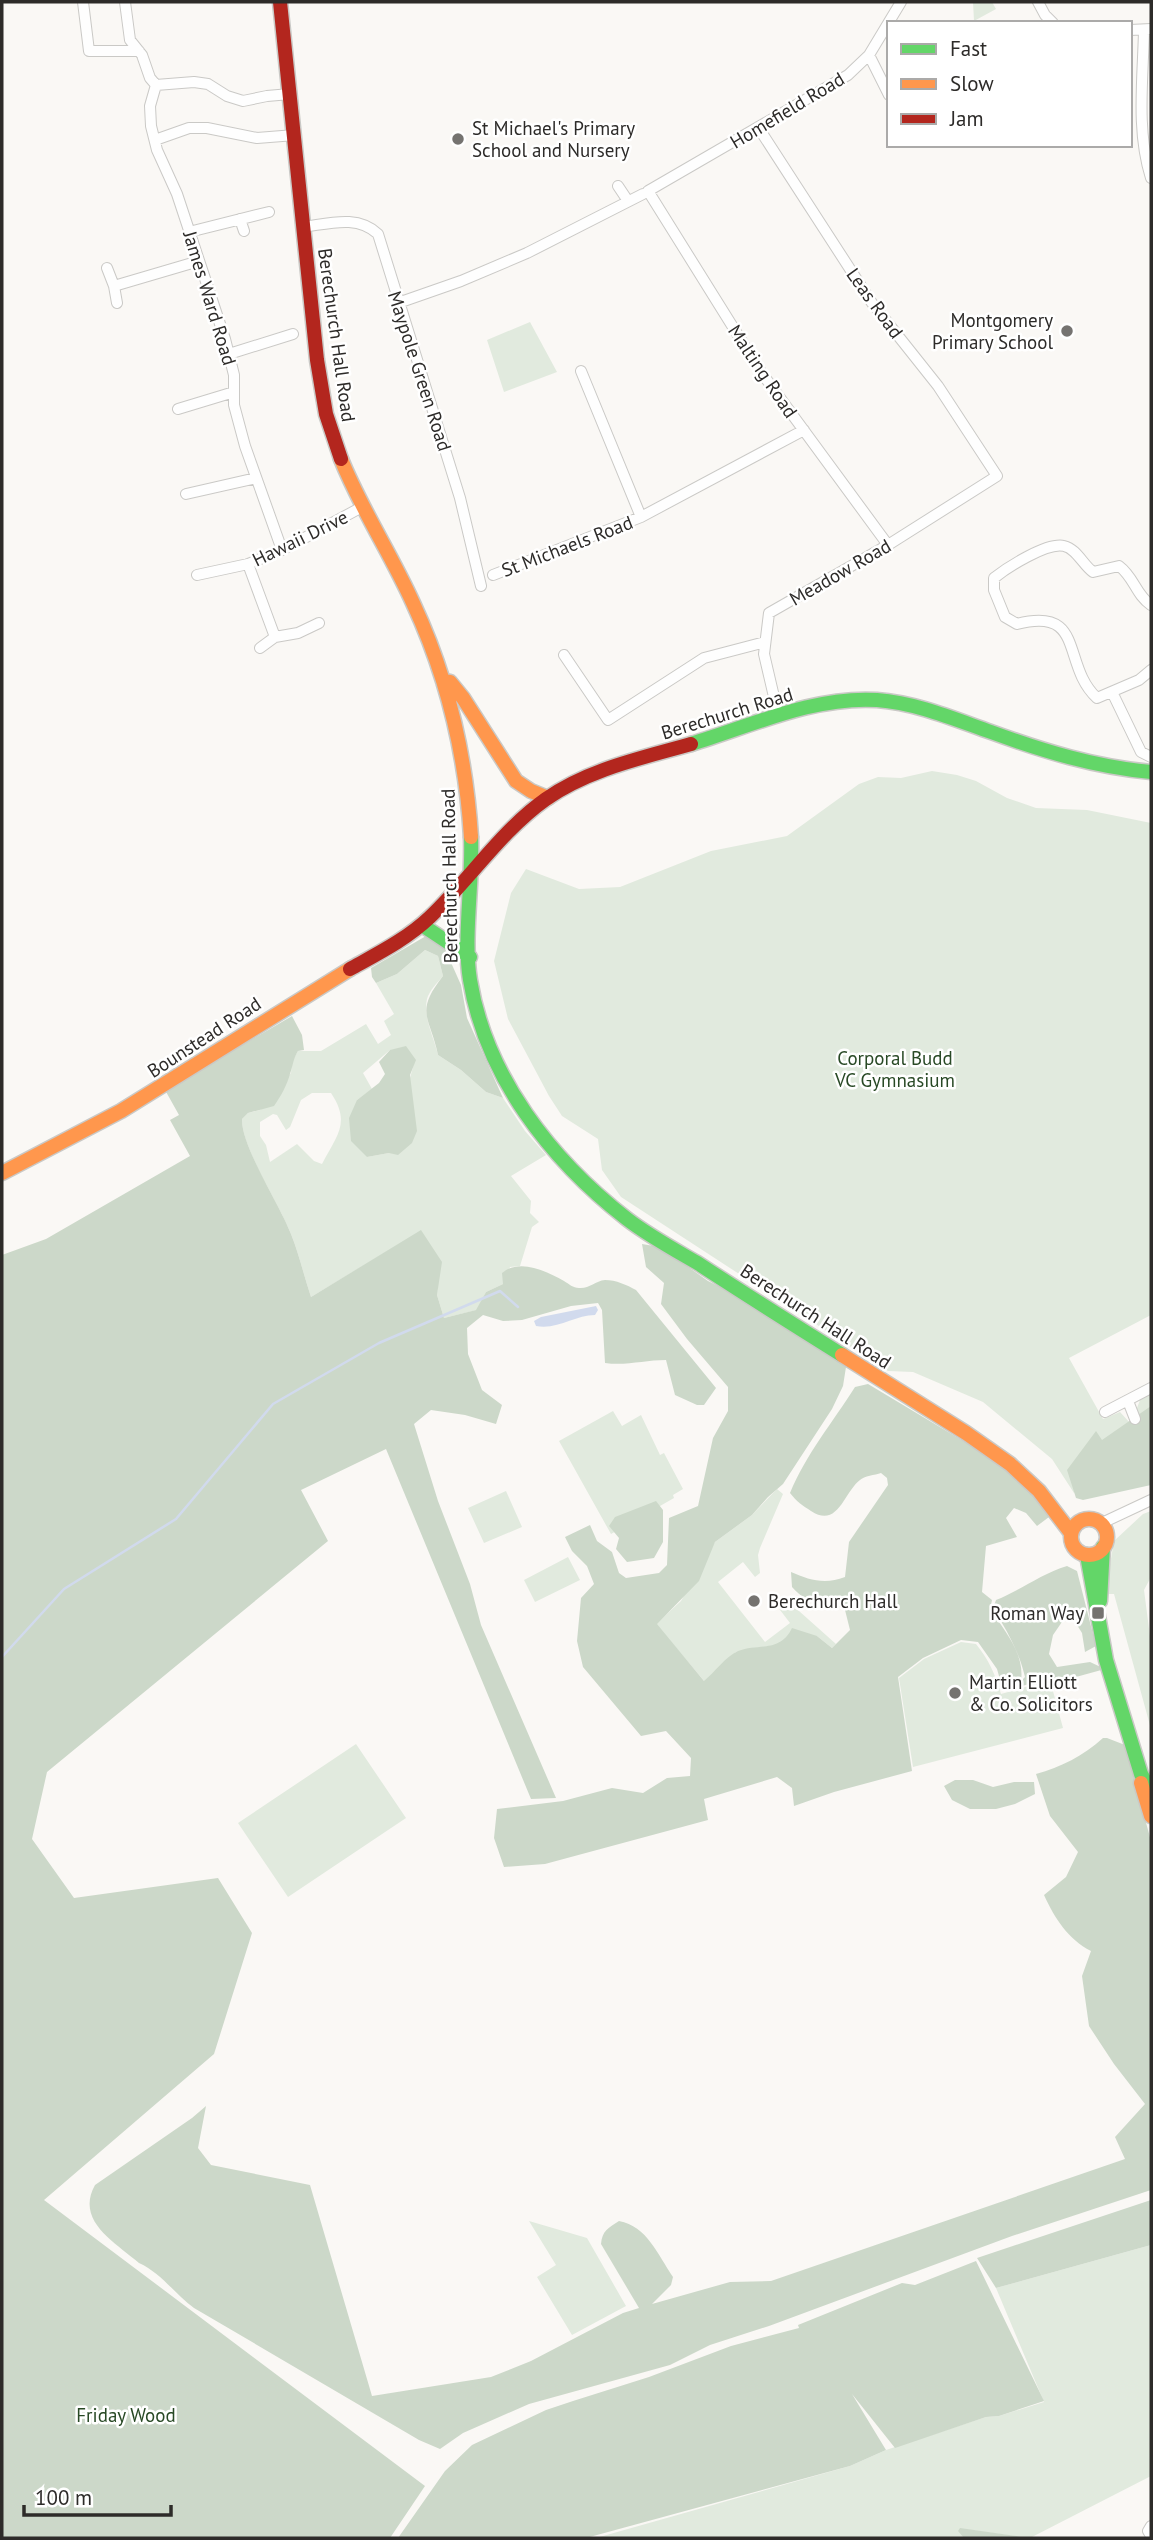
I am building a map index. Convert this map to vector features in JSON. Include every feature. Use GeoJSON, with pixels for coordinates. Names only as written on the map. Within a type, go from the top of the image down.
{"type":"FeatureCollection","features":[{"type":"Feature","properties":{"kind":"street"},"geometry":{"type":"LineString","coordinates":[[83,2],[89,51],[139,51]]}},
{"type":"Feature","properties":{"kind":"street"},"geometry":{"type":"LineString","coordinates":[[125,2],[130,40],[142,55],[150,78],[156,85],[194,82],[208,84],[227,96],[243,101],[290,94]]}},
{"type":"Feature","properties":{"kind":"street","name":"Berechurch Hall Road"},"geometry":{"type":"LineString","coordinates":[[280,2],[302,227],[325,405],[338,452],[362,507],[417,613],[443,681],[463,759],[470,810],[470,977],[481,1028],[500,1073],[533,1127],[603,1199],[635,1225],[966,1433],[1011,1465],[1048,1500],[1080,1521]]}},
{"type":"Feature","properties":{"kind":"street","name":"Homefield Road"},"geometry":{"type":"LineString","coordinates":[[890,21],[901,2]]}},
{"type":"Feature","properties":{"kind":"street"},"geometry":{"type":"LineString","coordinates":[[1038,2],[1052,21]]}},
{"type":"Feature","properties":{"kind":"street","name":"Homefield Road"},"geometry":{"type":"LineString","coordinates":[[398,303],[461,281],[527,253],[646,192],[848,75],[869,55],[887,25]]}},
{"type":"Feature","properties":{"kind":"street"},"geometry":{"type":"LineString","coordinates":[[1148,30],[1142,127],[1144,153],[1151,178]]}},
{"type":"Feature","properties":{"kind":"street"},"geometry":{"type":"LineString","coordinates":[[869,55],[887,90]]}},
{"type":"Feature","properties":{"kind":"street","name":"James Ward Road"},"geometry":{"type":"LineString","coordinates":[[156,85],[150,106],[151,126],[177,194],[229,354],[234,375],[234,405],[282,550]]}},
{"type":"Feature","properties":{"kind":"street","name":"Leas Road"},"geometry":{"type":"LineString","coordinates":[[758,127],[872,303],[938,386],[997,475]]}},
{"type":"Feature","properties":{"kind":"street"},"geometry":{"type":"LineString","coordinates":[[155,140],[188,128],[207,128],[257,138],[295,135]]}},
{"type":"Feature","properties":{"kind":"street"},"geometry":{"type":"LineString","coordinates":[[618,186],[628,201]]}},
{"type":"Feature","properties":{"kind":"street","name":"Malting Road"},"geometry":{"type":"LineString","coordinates":[[646,192],[761,372],[888,545]]}},
{"type":"Feature","properties":{"kind":"street"},"geometry":{"type":"LineString","coordinates":[[189,232],[269,212]]}},
{"type":"Feature","properties":{"kind":"street"},"geometry":{"type":"LineString","coordinates":[[240,219],[244,231]]}},
{"type":"Feature","properties":{"kind":"street","name":"Maypole Green Road"},"geometry":{"type":"LineString","coordinates":[[302,227],[354,221],[370,227],[378,234],[460,498],[481,586]]}},
{"type":"Feature","properties":{"kind":"street"},"geometry":{"type":"LineString","coordinates":[[114,286],[199,261]]}},
{"type":"Feature","properties":{"kind":"street"},"geometry":{"type":"LineString","coordinates":[[107,268],[117,303]]}},
{"type":"Feature","properties":{"kind":"street"},"geometry":{"type":"LineString","coordinates":[[229,354],[293,334]]}},
{"type":"Feature","properties":{"kind":"street","name":"St Michaels Road"},"geometry":{"type":"LineString","coordinates":[[581,371],[642,517]]}},
{"type":"Feature","properties":{"kind":"street"},"geometry":{"type":"LineString","coordinates":[[197,390],[201,402]]}},
{"type":"Feature","properties":{"kind":"street"},"geometry":{"type":"LineString","coordinates":[[178,409],[234,392]]}},
{"type":"Feature","properties":{"kind":"street","name":"St Michaels Road"},"geometry":{"type":"LineString","coordinates":[[493,575],[642,517],[804,430]]}},
{"type":"Feature","properties":{"kind":"street","name":"Meadow Road"},"geometry":{"type":"LineString","coordinates":[[778,714],[764,654],[769,613],[888,545],[997,475]]}},
{"type":"Feature","properties":{"kind":"street"},"geometry":{"type":"LineString","coordinates":[[186,494],[256,478]]}},
{"type":"Feature","properties":{"kind":"street","name":"Hawaii Drive"},"geometry":{"type":"LineString","coordinates":[[197,575],[248,564],[282,550],[362,507]]}},
{"type":"Feature","properties":{"kind":"street"},"geometry":{"type":"LineString","coordinates":[[1151,606],[1143,600],[1127,572],[1119,566],[1093,572],[1065,546],[1047,548],[1005,569],[994,578],[994,590],[1005,617],[1017,624],[1032,620],[1051,620],[1061,627],[1073,648],[1077,667],[1088,690],[1097,698],[1139,680],[1151,670]]}},
{"type":"Feature","properties":{"kind":"street"},"geometry":{"type":"LineString","coordinates":[[248,564],[275,637]]}},
{"type":"Feature","properties":{"kind":"street"},"geometry":{"type":"LineString","coordinates":[[260,648],[275,637],[298,633],[319,623]]}},
{"type":"Feature","properties":{"kind":"street"},"geometry":{"type":"LineString","coordinates":[[564,655],[608,720],[704,659],[765,642]]}},
{"type":"Feature","properties":{"kind":"street"},"geometry":{"type":"LineString","coordinates":[[443,681],[450,682],[463,698],[516,781],[548,798]]}},
{"type":"Feature","properties":{"kind":"street"},"geometry":{"type":"LineString","coordinates":[[1112,692],[1141,752],[1151,757]]}},
{"type":"Feature","properties":{"kind":"street","name":"Berechurch Road"},"geometry":{"type":"LineString","coordinates":[[472,872],[496,843],[548,798],[596,774],[719,736],[778,714],[858,700],[899,702],[1084,761],[1151,772]]}},
{"type":"Feature","properties":{"kind":"street"},"geometry":{"type":"LineString","coordinates":[[470,839],[496,843]]}},
{"type":"Feature","properties":{"kind":"street","name":"Bounstead Road"},"geometry":{"type":"LineString","coordinates":[[2,1173],[77,1136],[158,1090],[328,981],[379,953],[422,925],[472,872]]}},
{"type":"Feature","properties":{"kind":"street"},"geometry":{"type":"LineString","coordinates":[[422,925],[470,957]]}},
{"type":"Feature","properties":{"kind":"street"},"geometry":{"type":"LineString","coordinates":[[1105,1412],[1151,1388]]}},
{"type":"Feature","properties":{"kind":"street"},"geometry":{"type":"LineString","coordinates":[[1128,1401],[1135,1419]]}},
{"type":"Feature","properties":{"kind":"street","name":"Berechurch Hall Road"},"geometry":{"type":"LineString","coordinates":[[1048,1500],[1070,1533]]}},
{"type":"Feature","properties":{"kind":"street"},"geometry":{"type":"LineString","coordinates":[[1102,1523],[1151,1500]]}},
{"type":"Feature","properties":{"kind":"street"},"geometry":{"type":"LineString","coordinates":[[1098,1609],[1101,1599],[1103,1547],[1107,1532],[1102,1523],[1094,1520],[1080,1521],[1070,1533],[1076,1548],[1087,1555],[1098,1553],[1103,1547]]}},
{"type":"Feature","properties":{"kind":"street"},"geometry":{"type":"LineString","coordinates":[[1087,1555],[1107,1660],[1141,1774],[1151,1792]]}},
{"type":"Feature","properties":{"kind":"street"},"geometry":{"type":"LineString","coordinates":[[1141,1774],[1151,1816]]}},
{"type":"Feature","properties":{"kind":"street"},"geometry":{"type":"LineString","coordinates":[[1151,2526],[1148,2531],[1151,2536]]}},
{"type":"Feature","properties":{"kind":"green space"},"geometry":{"type":"Polygon","coordinates":[[[973,2],[992,2],[996,9],[974,21],[973,2]]]}},
{"type":"Feature","properties":{"kind":"green space"},"geometry":{"type":"Polygon","coordinates":[[[530,322],[557,372],[504,392],[487,340],[530,322]]]}},
{"type":"Feature","properties":{"kind":"green space","name":"Corporal Budd VC Gymnasium"},"geometry":{"type":"Polygon","coordinates":[[[932,771],[976,781],[1007,798],[1036,808],[1087,810],[1151,823],[1151,1315],[1069,1358],[1103,1419],[1120,1412],[1131,1424],[1140,1400],[1151,1394],[1151,1421],[1103,1455],[1074,1493],[1052,1459],[983,1402],[913,1372],[888,1371],[621,1197],[602,1170],[598,1139],[562,1116],[549,1096],[508,1019],[494,961],[511,893],[526,869],[579,889],[620,887],[711,851],[787,836],[859,784],[878,777],[901,778],[932,771]]]}},
{"type":"Feature","properties":{"kind":"green space"},"geometry":{"type":"Polygon","coordinates":[[[426,936],[441,940],[461,985],[467,1018],[503,1098],[486,1092],[461,1070],[438,1055],[428,1023],[427,1007],[434,988],[443,976],[438,956],[425,950],[397,974],[376,983],[372,977],[371,968],[426,936]]]}},
{"type":"Feature","properties":{"kind":"green space"},"geometry":{"type":"Polygon","coordinates":[[[425,950],[438,956],[443,976],[430,993],[426,1006],[438,1055],[461,1070],[486,1092],[503,1098],[525,1131],[546,1155],[511,1176],[531,1201],[530,1213],[539,1222],[532,1227],[520,1266],[510,1267],[503,1284],[486,1292],[477,1310],[444,1318],[437,1295],[438,1281],[421,1231],[311,1297],[291,1234],[254,1160],[243,1131],[242,1119],[248,1113],[260,1110],[291,1073],[292,1061],[298,1051],[321,1051],[366,1024],[378,1044],[391,1035],[384,1021],[394,1014],[376,983],[397,974],[425,950]],[[390,1050],[363,1073],[372,1089],[357,1100],[367,1157],[389,1153],[415,1060],[390,1050]],[[312,1093],[301,1100],[290,1127],[286,1130],[277,1115],[273,1114],[260,1122],[260,1136],[266,1145],[270,1162],[297,1144],[314,1161],[322,1164],[340,1129],[340,1113],[331,1093],[312,1093]]]}},
{"type":"Feature","properties":{"kind":"green space","name":"Friday Wood"},"geometry":{"type":"Polygon","coordinates":[[[292,1016],[302,1035],[304,1050],[296,1054],[287,1082],[274,1106],[248,1113],[242,1119],[243,1131],[254,1160],[297,1249],[311,1297],[421,1230],[442,1262],[437,1295],[444,1318],[476,1310],[486,1292],[503,1284],[502,1273],[517,1267],[541,1270],[577,1288],[605,1280],[617,1282],[636,1290],[716,1388],[704,1405],[697,1405],[675,1395],[666,1360],[605,1363],[602,1310],[598,1303],[571,1306],[522,1320],[503,1321],[483,1315],[467,1328],[468,1354],[482,1390],[502,1405],[496,1424],[465,1415],[431,1410],[414,1424],[438,1501],[470,1584],[481,1625],[556,1798],[531,1799],[386,1449],[301,1490],[328,1541],[47,1772],[32,1839],[74,1898],[218,1878],[252,1933],[214,2054],[44,2200],[425,2486],[390,2538],[2,2538],[2,1255],[46,1239],[190,1156],[170,1120],[179,1115],[165,1090],[292,1016]]]}},
{"type":"Feature","properties":{"kind":"green space"},"geometry":{"type":"Polygon","coordinates":[[[406,1046],[416,1060],[410,1075],[417,1131],[412,1143],[398,1155],[389,1153],[367,1157],[351,1141],[349,1118],[357,1100],[379,1083],[385,1074],[379,1062],[390,1050],[406,1046]]]}},
{"type":"Feature","properties":{"kind":"green space"},"geometry":{"type":"Polygon","coordinates":[[[642,1244],[660,1247],[708,1281],[749,1301],[846,1367],[843,1386],[832,1409],[783,1484],[752,1515],[715,1542],[699,1581],[657,1624],[704,1681],[734,1653],[775,1644],[787,1636],[792,1628],[817,1636],[832,1648],[850,1630],[845,1610],[830,1602],[818,1603],[804,1598],[792,1587],[791,1572],[817,1580],[831,1581],[845,1577],[849,1542],[888,1485],[887,1478],[881,1473],[862,1479],[840,1507],[828,1515],[811,1511],[790,1493],[812,1452],[855,1387],[868,1384],[990,1457],[1025,1484],[1049,1517],[1037,1526],[1026,1513],[1014,1508],[1006,1518],[1017,1537],[986,1546],[982,1592],[992,1600],[990,1610],[1016,1651],[993,1608],[996,1600],[1067,1566],[1077,1571],[1096,1646],[1085,1652],[1082,1633],[1067,1609],[1053,1635],[1049,1654],[1057,1667],[1090,1662],[1105,1669],[1054,1683],[1052,1678],[1018,1687],[1020,1682],[1010,1690],[1003,1690],[997,1669],[978,1642],[961,1640],[923,1658],[898,1677],[912,1771],[794,1806],[792,1788],[777,1777],[704,1799],[708,1820],[545,1864],[504,1867],[494,1838],[497,1809],[563,1801],[612,1788],[643,1793],[667,1778],[690,1776],[691,1758],[666,1731],[641,1736],[583,1667],[577,1641],[581,1598],[594,1584],[587,1566],[572,1551],[565,1537],[590,1525],[597,1541],[612,1552],[619,1573],[626,1578],[659,1573],[667,1565],[669,1518],[698,1506],[713,1438],[728,1411],[728,1387],[661,1304],[664,1283],[646,1267],[642,1244]],[[1018,1655],[1021,1681],[1025,1677],[1018,1655]]]}},
{"type":"Feature","properties":{"kind":"green space"},"geometry":{"type":"Polygon","coordinates":[[[1151,1406],[1151,1485],[1083,1500],[1076,1498],[1067,1470],[1096,1431],[1102,1440],[1151,1406]]]}},
{"type":"Feature","properties":{"kind":"green space"},"geometry":{"type":"Polygon","coordinates":[[[613,1411],[622,1426],[641,1415],[660,1455],[664,1453],[683,1489],[673,1495],[674,1498],[611,1534],[559,1441],[613,1411]]]}},
{"type":"Feature","properties":{"kind":"green space"},"geometry":{"type":"Polygon","coordinates":[[[777,1489],[783,1494],[760,1548],[760,1573],[755,1577],[743,1562],[718,1582],[765,1642],[790,1623],[777,1606],[784,1603],[799,1611],[836,1644],[832,1648],[817,1636],[787,1638],[777,1645],[736,1652],[705,1682],[656,1624],[681,1601],[715,1542],[752,1515],[777,1489]]]}},
{"type":"Feature","properties":{"kind":"green space"},"geometry":{"type":"Polygon","coordinates":[[[506,1491],[522,1527],[484,1543],[468,1508],[506,1491]]]}},
{"type":"Feature","properties":{"kind":"green space"},"geometry":{"type":"Polygon","coordinates":[[[656,1501],[663,1510],[663,1542],[654,1558],[627,1562],[616,1549],[619,1538],[609,1526],[615,1517],[656,1501]]]}},
{"type":"Feature","properties":{"kind":"green space"},"geometry":{"type":"Polygon","coordinates":[[[1151,1511],[1151,1577],[1144,1590],[1151,1644],[1151,1729],[1114,1594],[1105,1594],[1114,1541],[1143,1514],[1151,1511]]]}},
{"type":"Feature","properties":{"kind":"green space"},"geometry":{"type":"Polygon","coordinates":[[[568,1557],[580,1580],[535,1602],[524,1580],[568,1557]]]}},
{"type":"Feature","properties":{"kind":"green space"},"geometry":{"type":"Polygon","coordinates":[[[961,1642],[976,1644],[981,1650],[1001,1694],[1050,1680],[1063,1728],[913,1767],[899,1678],[924,1659],[961,1642]]]}},
{"type":"Feature","properties":{"kind":"green space"},"geometry":{"type":"Polygon","coordinates":[[[1103,1738],[1125,1745],[1151,1841],[1151,2190],[1012,2236],[769,2326],[710,2345],[670,2365],[529,2404],[463,2433],[440,2449],[419,2440],[194,2308],[154,2272],[109,2239],[94,2220],[90,2198],[95,2185],[206,2106],[198,2148],[211,2165],[310,2185],[372,2396],[491,2377],[531,2361],[623,2313],[639,2308],[601,2244],[606,2230],[619,2221],[629,2224],[644,2235],[673,2277],[671,2285],[652,2304],[730,2282],[771,2281],[1125,2159],[1115,2137],[1145,2104],[1089,2026],[1082,1976],[1091,1951],[1063,1928],[1044,1895],[1066,1877],[1078,1852],[1050,1816],[1036,1774],[1071,1760],[1103,1738]]]}},
{"type":"Feature","properties":{"kind":"green space"},"geometry":{"type":"Polygon","coordinates":[[[356,1744],[406,1818],[288,1897],[238,1823],[356,1744]]]}},
{"type":"Feature","properties":{"kind":"green space"},"geometry":{"type":"Polygon","coordinates":[[[955,1780],[973,1780],[993,1787],[1014,1782],[1034,1782],[1035,1794],[1015,1804],[996,1809],[970,1809],[952,1800],[944,1786],[955,1780]]]}},
{"type":"Feature","properties":{"kind":"green space"},"geometry":{"type":"Polygon","coordinates":[[[1151,2200],[1151,2245],[996,2288],[977,2258],[1151,2200]]]}},
{"type":"Feature","properties":{"kind":"green space"},"geometry":{"type":"Polygon","coordinates":[[[529,2221],[587,2238],[626,2306],[572,2335],[537,2277],[556,2265],[529,2221]]]}},
{"type":"Feature","properties":{"kind":"green space"},"geometry":{"type":"Polygon","coordinates":[[[1151,2245],[1151,2476],[1030,2538],[963,2529],[963,2538],[596,2538],[850,2466],[886,2450],[986,2417],[999,2416],[1044,2402],[996,2288],[1151,2245]]]}},
{"type":"Feature","properties":{"kind":"green space"},"geometry":{"type":"Polygon","coordinates":[[[976,2261],[1044,2401],[999,2416],[986,2417],[895,2448],[852,2394],[886,2450],[850,2466],[586,2538],[398,2538],[445,2471],[472,2445],[546,2410],[649,2377],[731,2346],[799,2328],[798,2325],[902,2283],[915,2285],[976,2261]]]}},
{"type":"Feature","properties":{"kind":"green space"},"geometry":{"type":"Polygon","coordinates":[[[960,2528],[1030,2538],[964,2538],[958,2531],[960,2528]]]}},
{"type":"Feature","properties":{"kind":"water"},"geometry":{"type":"Polygon","coordinates":[[[596,1306],[598,1310],[595,1315],[559,1324],[544,1327],[536,1326],[534,1321],[541,1317],[596,1306]]]}},
{"type":"Feature","properties":{"kind":"waterway"},"geometry":{"type":"LineString","coordinates":[[2,1657],[64,1589],[176,1519],[273,1404],[379,1343],[500,1291],[518,1307]]}},
{"type":"Feature","properties":{"kind":"traffic: fast"},"geometry":{"type":"LineString","coordinates":[[691,744],[806,707],[853,700],[877,700],[921,708],[1069,757],[1151,772]]}},
{"type":"Feature","properties":{"kind":"traffic: fast"},"geometry":{"type":"LineString","coordinates":[[471,837],[467,946],[470,980],[478,1016],[491,1050],[526,1114],[573,1170],[627,1219],[842,1355]]}},
{"type":"Feature","properties":{"kind":"traffic: fast"},"geometry":{"type":"LineString","coordinates":[[422,925],[470,957]]}},
{"type":"Feature","properties":{"kind":"traffic: fast"},"geometry":{"type":"LineString","coordinates":[[1100,1601],[1103,1547]]}},
{"type":"Feature","properties":{"kind":"traffic: fast"},"geometry":{"type":"LineString","coordinates":[[1087,1555],[1106,1660],[1141,1774],[1151,1792]]}},
{"type":"Feature","properties":{"kind":"traffic: slow"},"geometry":{"type":"LineString","coordinates":[[341,459],[404,585],[436,659],[453,717],[465,777],[471,837]]}},
{"type":"Feature","properties":{"kind":"traffic: slow"},"geometry":{"type":"LineString","coordinates":[[443,681],[450,682],[463,698],[516,781],[548,798]]}},
{"type":"Feature","properties":{"kind":"traffic: slow"},"geometry":{"type":"LineString","coordinates":[[2,1173],[121,1111],[350,969]]}},
{"type":"Feature","properties":{"kind":"traffic: slow"},"geometry":{"type":"LineString","coordinates":[[842,1355],[1010,1464],[1039,1491],[1071,1533]]}},
{"type":"Feature","properties":{"kind":"traffic: slow"},"geometry":{"type":"LineString","coordinates":[[1089,1519],[1102,1524],[1107,1537],[1102,1550],[1089,1555],[1076,1550],[1071,1537],[1076,1524],[1089,1519]]}},
{"type":"Feature","properties":{"kind":"traffic: slow"},"geometry":{"type":"LineString","coordinates":[[1141,1783],[1151,1816]]}},
{"type":"Feature","properties":{"kind":"traffic: jam"},"geometry":{"type":"LineString","coordinates":[[280,2],[317,360],[326,414],[341,459]]}},
{"type":"Feature","properties":{"kind":"traffic: jam"},"geometry":{"type":"LineString","coordinates":[[350,969],[392,946],[421,925],[500,840],[546,799],[598,772],[691,744]]}},
{"type":"Feature","properties":{"kind":"place","name":"St Michael's Primary School and Nursery"},"geometry":{"type":"Point","coordinates":[458,139]}},
{"type":"Feature","properties":{"kind":"place","name":"Montgomery Primary School"},"geometry":{"type":"Point","coordinates":[1067,331]}},
{"type":"Feature","properties":{"kind":"place","name":"Berechurch Hall"},"geometry":{"type":"Point","coordinates":[754,1601]}},
{"type":"Feature","properties":{"kind":"place","name":"Roman Way"},"geometry":{"type":"Point","coordinates":[1098,1613]}},
{"type":"Feature","properties":{"kind":"place","name":"Martin Elliott & Co. Solicitors"},"geometry":{"type":"Point","coordinates":[955,1693]}}]}
